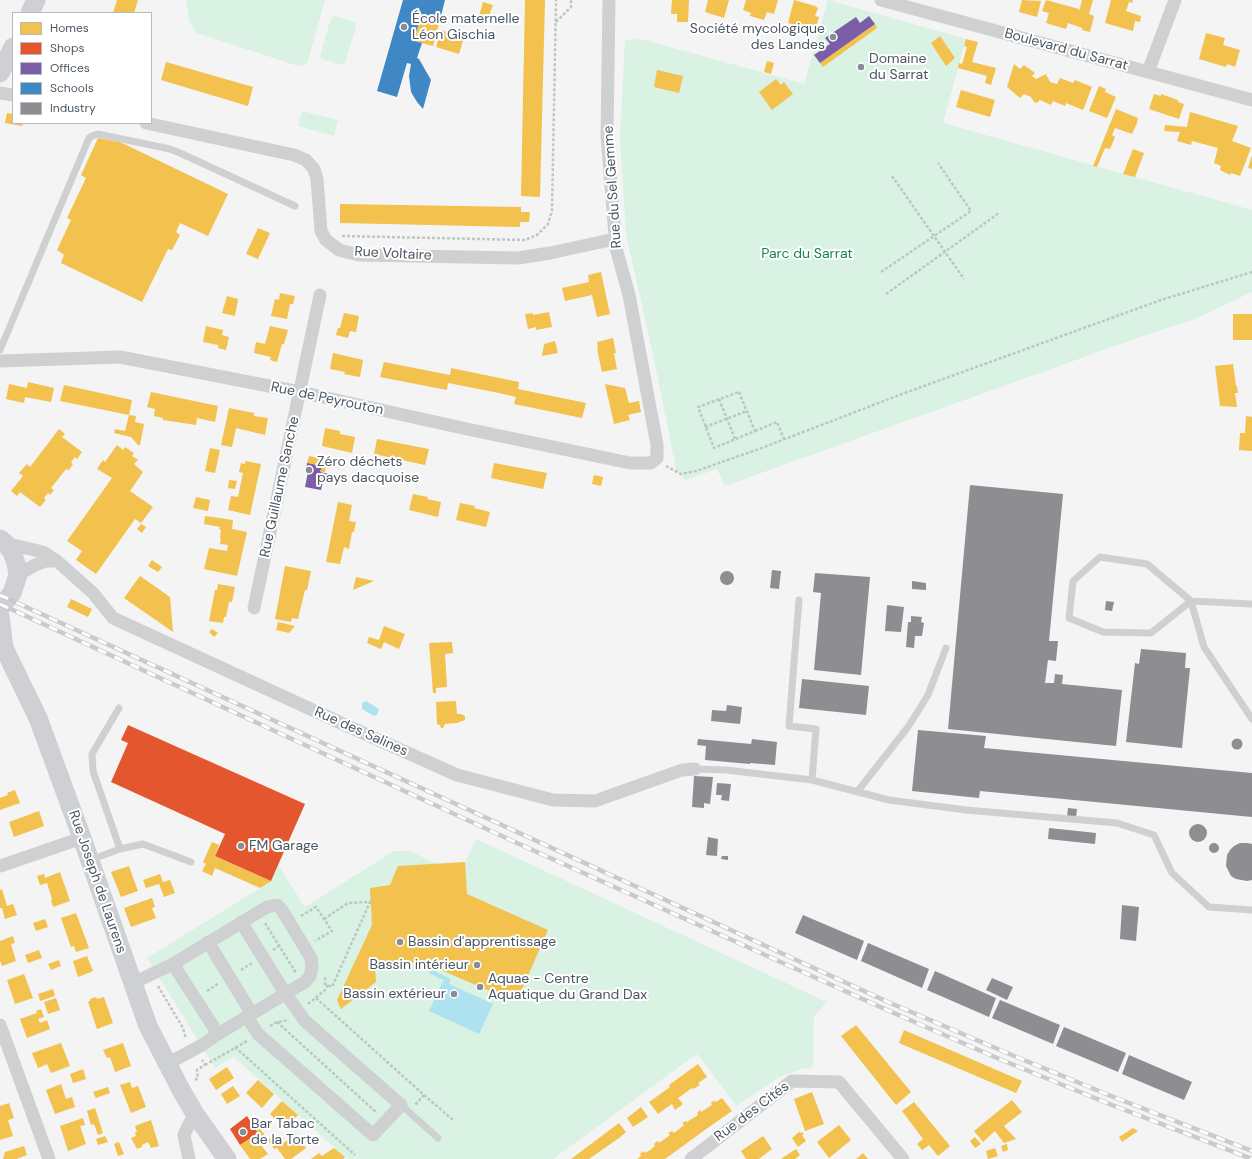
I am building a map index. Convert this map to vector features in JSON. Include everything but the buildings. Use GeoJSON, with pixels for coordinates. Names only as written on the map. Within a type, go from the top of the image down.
{"type":"FeatureCollection","features":[{"type":"Feature","properties":{"kind":"main road"},"geometry":{"type":"LineString","coordinates":[[30,12],[36,0]]}},
{"type":"Feature","properties":{"kind":"main road"},"geometry":{"type":"LineString","coordinates":[[0,73],[12,49]]}},
{"type":"Feature","properties":{"kind":"main road"},"geometry":{"type":"LineString","coordinates":[[0,608],[12,593],[18,575],[14,558],[3,541]]}},
{"type":"Feature","properties":{"kind":"main road","name":"Rue Joseph de Laurens"},"geometry":{"type":"LineString","coordinates":[[0,616],[2,646],[38,718],[90,860],[148,1026],[195,1114],[227,1159]]}},
{"type":"Feature","properties":{"kind":"street","name":"Rue du Sel Gemme"},"geometry":{"type":"LineString","coordinates":[[609,0],[607,136],[615,239],[616,248],[629,295],[657,445],[654,460]]}},
{"type":"Feature","properties":{"kind":"street","name":"Boulevard du Sarrat"},"geometry":{"type":"LineString","coordinates":[[881,0],[1252,100]]}},
{"type":"Feature","properties":{"kind":"street"},"geometry":{"type":"LineString","coordinates":[[1148,72],[1175,0]]}},
{"type":"Feature","properties":{"kind":"street"},"geometry":{"type":"LineString","coordinates":[[0,93],[12,95]]}},
{"type":"Feature","properties":{"kind":"street"},"geometry":{"type":"LineString","coordinates":[[151,124],[294,155],[306,160],[314,169],[317,179],[321,231],[324,235]]}},
{"type":"Feature","properties":{"kind":"street","name":"Rue Voltaire"},"geometry":{"type":"LineString","coordinates":[[324,235],[326,240],[339,250],[359,255],[510,257],[550,253],[615,239]]}},
{"type":"Feature","properties":{"kind":"street","name":"Rue Guillaume Sanche"},"geometry":{"type":"LineString","coordinates":[[254,608],[320,295]]}},
{"type":"Feature","properties":{"kind":"street","name":"Rue de Peyrouton"},"geometry":{"type":"LineString","coordinates":[[0,362],[120,357],[300,392],[630,463],[654,460]]}},
{"type":"Feature","properties":{"kind":"street","name":"Rue des Salines"},"geometry":{"type":"LineString","coordinates":[[3,541],[43,552],[57,560],[93,593],[113,618],[343,724],[457,774],[553,800],[595,801],[682,770],[695,769]]}},
{"type":"Feature","properties":{"kind":"street"},"geometry":{"type":"LineString","coordinates":[[18,575],[35,565],[46,561],[57,560]]}},
{"type":"Feature","properties":{"kind":"street"},"geometry":{"type":"LineString","coordinates":[[0,866],[82,838]]}},
{"type":"Feature","properties":{"kind":"street"},"geometry":{"type":"LineString","coordinates":[[132,983],[173,964],[267,907],[277,905],[282,910],[311,958],[312,967],[310,976],[302,983],[202,1045],[168,1064]]}},
{"type":"Feature","properties":{"kind":"street"},"geometry":{"type":"LineString","coordinates":[[208,942],[258,1034],[374,1135],[401,1105],[305,1021],[241,922]]}},
{"type":"Feature","properties":{"kind":"street"},"geometry":{"type":"LineString","coordinates":[[173,964],[218,1034]]}},
{"type":"Feature","properties":{"kind":"street"},"geometry":{"type":"LineString","coordinates":[[0,1025],[49,1159]]}},
{"type":"Feature","properties":{"kind":"street","name":"Rue des Cités"},"geometry":{"type":"LineString","coordinates":[[691,1159],[792,1081],[839,1082],[903,1159]]}},
{"type":"Feature","properties":{"kind":"street"},"geometry":{"type":"LineString","coordinates":[[189,1159],[184,1135],[195,1114]]}},
{"type":"Feature","properties":{"kind":"lane"},"geometry":{"type":"LineString","coordinates":[[0,350],[88,138],[92,136],[98,134],[170,149],[294,206]]}},
{"type":"Feature","properties":{"kind":"lane"},"geometry":{"type":"LineString","coordinates":[[1252,604],[1191,601],[1151,633],[1103,632],[1069,618],[1073,581],[1100,557],[1147,564],[1191,601],[1204,647],[1252,719]]}},
{"type":"Feature","properties":{"kind":"lane"},"geometry":{"type":"LineString","coordinates":[[799,600],[789,726],[816,729],[812,780]]}},
{"type":"Feature","properties":{"kind":"lane"},"geometry":{"type":"LineString","coordinates":[[857,792],[908,727],[928,695],[946,648]]}},
{"type":"Feature","properties":{"kind":"lane"},"geometry":{"type":"LineString","coordinates":[[118,708],[92,754],[93,771],[120,849]]}},
{"type":"Feature","properties":{"kind":"lane"},"geometry":{"type":"LineString","coordinates":[[695,769],[726,770],[812,780],[889,800],[966,810],[1117,823],[1154,835],[1172,873],[1209,907],[1252,910]]}},
{"type":"Feature","properties":{"kind":"lane"},"geometry":{"type":"LineString","coordinates":[[90,860],[120,849],[143,844],[191,862]]}},
{"type":"Feature","properties":{"kind":"lane"},"geometry":{"type":"LineString","coordinates":[[401,1105],[438,1138]]}},
{"type":"Feature","properties":{"kind":"path"},"geometry":{"type":"LineString","coordinates":[[324,235],[525,240],[537,235],[548,224],[552,211],[556,0]]}},
{"type":"Feature","properties":{"kind":"path"},"geometry":{"type":"LineString","coordinates":[[556,22],[571,7],[572,0]]}},
{"type":"Feature","properties":{"kind":"path"},"geometry":{"type":"LineString","coordinates":[[881,272],[971,211],[938,163]]}},
{"type":"Feature","properties":{"kind":"path"},"geometry":{"type":"LineString","coordinates":[[892,176],[964,279]]}},
{"type":"Feature","properties":{"kind":"path"},"geometry":{"type":"LineString","coordinates":[[886,294],[999,212]]}},
{"type":"Feature","properties":{"kind":"path"},"geometry":{"type":"LineString","coordinates":[[654,460],[681,474],[696,471],[784,440],[902,394],[1161,300],[1252,272]]}},
{"type":"Feature","properties":{"kind":"path"},"geometry":{"type":"LineString","coordinates":[[755,431],[739,392],[698,407],[714,448],[777,422],[784,440]]}},
{"type":"Feature","properties":{"kind":"path"},"geometry":{"type":"LineString","coordinates":[[719,399],[735,439]]}},
{"type":"Feature","properties":{"kind":"path"},"geometry":{"type":"LineString","coordinates":[[706,427],[747,411]]}},
{"type":"Feature","properties":{"kind":"path"},"geometry":{"type":"LineString","coordinates":[[324,919],[348,903],[370,902],[332,987]]}},
{"type":"Feature","properties":{"kind":"path"},"geometry":{"type":"LineString","coordinates":[[290,923],[316,907],[332,931],[305,948]]}},
{"type":"Feature","properties":{"kind":"path"},"geometry":{"type":"LineString","coordinates":[[264,923],[314,1000],[325,990],[328,985]]}},
{"type":"Feature","properties":{"kind":"path"},"geometry":{"type":"LineString","coordinates":[[158,986],[183,1028],[186,1039],[190,1042]]}},
{"type":"Feature","properties":{"kind":"path"},"geometry":{"type":"LineString","coordinates":[[235,1048],[355,1155]]}},
{"type":"Feature","properties":{"kind":"path"},"geometry":{"type":"LineString","coordinates":[[192,1081],[198,1078],[197,1070],[205,1065],[199,1054]]}},
{"type":"Feature","properties":{"kind":"path"},"geometry":{"type":"LineString","coordinates":[[424,1095],[453,1120]]}},
{"type":"Feature","properties":{"kind":"green space"},"geometry":{"type":"Polygon","coordinates":[[[186,0],[325,0],[307,64],[298,66],[197,33],[189,21],[186,0]]]}},
{"type":"Feature","properties":{"kind":"green space","name":"Parc du Sarrat"},"geometry":{"type":"Polygon","coordinates":[[[828,0],[966,39],[943,123],[1252,210],[1252,292],[1195,319],[1140,337],[725,486],[717,469],[685,480],[676,469],[651,345],[626,234],[620,137],[625,40],[641,39],[804,84],[828,0]]]}},
{"type":"Feature","properties":{"kind":"green space"},"geometry":{"type":"Polygon","coordinates":[[[335,16],[355,22],[356,27],[345,63],[343,65],[322,59],[320,56],[331,18],[335,16]]]}},
{"type":"Feature","properties":{"kind":"green space"},"geometry":{"type":"Polygon","coordinates":[[[302,111],[338,120],[334,136],[298,126],[302,111]]]}},
{"type":"Feature","properties":{"kind":"green space","name":"Aquae - Centre Aquatique du Grand Dax"},"geometry":{"type":"Polygon","coordinates":[[[476,839],[827,1002],[814,1016],[813,1067],[801,1069],[777,1078],[737,1106],[697,1054],[553,1159],[347,1159],[234,1057],[215,1068],[147,958],[260,888],[278,865],[305,907],[394,851],[409,851],[438,864],[465,862],[476,839]]]}},
{"type":"Feature","properties":{"kind":"water"},"geometry":{"type":"Polygon","coordinates":[[[366,701],[379,709],[377,715],[374,716],[362,709],[362,703],[366,701]]]}},
{"type":"Feature","properties":{"kind":"water","name":"Bassin extérieur"},"geometry":{"type":"Polygon","coordinates":[[[432,966],[437,968],[436,972],[451,979],[449,984],[493,1004],[479,1034],[429,1011],[443,981],[445,981],[429,973],[432,966]]]}},
{"type":"Feature","properties":{"kind":"railway"},"geometry":{"type":"LineString","coordinates":[[0,595],[888,1002],[1116,1098],[1252,1151]]}},
{"type":"Feature","properties":{"kind":"railway"},"geometry":{"type":"LineString","coordinates":[[0,604],[517,843],[887,1010],[1004,1061],[1112,1105],[1252,1159]]}},
{"type":"Feature","properties":{"kind":"place","name":"École maternelle Léon Gischia"},"geometry":{"type":"Point","coordinates":[404,27]}},
{"type":"Feature","properties":{"kind":"place","name":"Société mycologique des Landes"},"geometry":{"type":"Point","coordinates":[833,37]}},
{"type":"Feature","properties":{"kind":"place","name":"Domaine du Sarrat"},"geometry":{"type":"Point","coordinates":[861,67]}},
{"type":"Feature","properties":{"kind":"place","name":"Zéro déchets pays dacquoise"},"geometry":{"type":"Point","coordinates":[309,470]}},
{"type":"Feature","properties":{"kind":"place","name":"FM Garage"},"geometry":{"type":"Point","coordinates":[241,846]}},
{"type":"Feature","properties":{"kind":"place","name":"Bassin d'apprentissage"},"geometry":{"type":"Point","coordinates":[400,942]}},
{"type":"Feature","properties":{"kind":"place","name":"Bassin intérieur"},"geometry":{"type":"Point","coordinates":[477,965]}},
{"type":"Feature","properties":{"kind":"place","name":"Aquae - Centre Aquatique du Grand Dax"},"geometry":{"type":"Point","coordinates":[480,987]}},
{"type":"Feature","properties":{"kind":"place","name":"Bassin extérieur"},"geometry":{"type":"Point","coordinates":[454,994]}},
{"type":"Feature","properties":{"kind":"place","name":"Bar Tabac de la Torte"},"geometry":{"type":"Point","coordinates":[243,1132]}}]}
